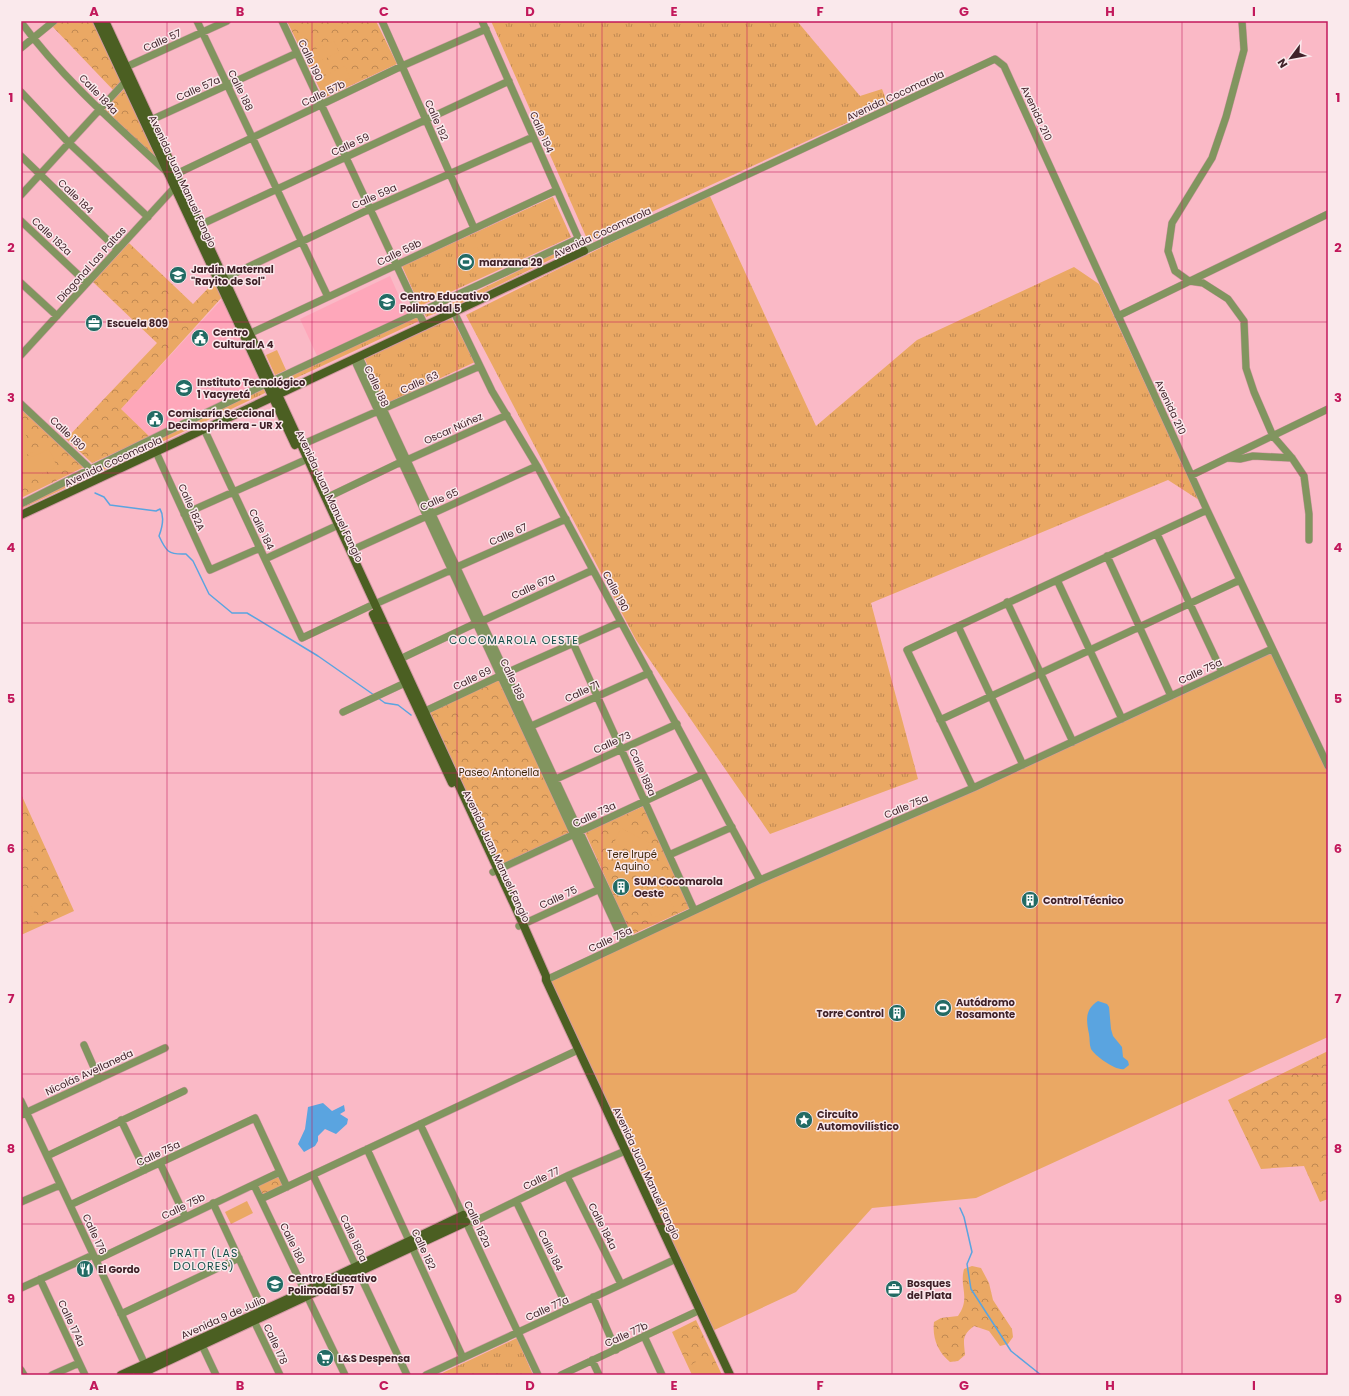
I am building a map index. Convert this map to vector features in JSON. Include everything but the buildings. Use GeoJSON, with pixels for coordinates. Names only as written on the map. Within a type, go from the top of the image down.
{"type":"FeatureCollection","features":[{"type":"Feature","properties":{"kind":"main road","name":"Avenida Juan Manuel Fangio"},"geometry":{"type":"LineString","coordinates":[[96,21],[172,175],[200,225],[250,333],[270,383]]}},
{"type":"Feature","properties":{"kind":"main road","name":"Avenida Juan Manuel Fangio"},"geometry":{"type":"LineString","coordinates":[[105,21],[151,120],[172,175]]}},
{"type":"Feature","properties":{"kind":"main road","name":"Avenida Juan Manuel Fangio"},"geometry":{"type":"LineString","coordinates":[[178,186],[276,396],[303,461],[334,527],[400,658],[422,713],[521,925],[543,978],[546,980],[730,1375]]}},
{"type":"Feature","properties":{"kind":"main road","name":"Avenida Cocomarola"},"geometry":{"type":"LineString","coordinates":[[21,515],[584,251]]}},
{"type":"Feature","properties":{"kind":"main road","name":"Avenida Juan Manuel Fangio"},"geometry":{"type":"LineString","coordinates":[[276,396],[301,445],[350,551],[405,683],[422,713]]}},
{"type":"Feature","properties":{"kind":"main road","name":"Avenida 9 de Julio"},"geometry":{"type":"LineString","coordinates":[[200,1342],[254,1321],[357,1269],[465,1221]]}},
{"type":"Feature","properties":{"kind":"main road","name":"Avenida 9 de Julio"},"geometry":{"type":"LineString","coordinates":[[138,1375],[263,1310],[306,1294]]}},
{"type":"Feature","properties":{"kind":"main road","name":"Avenida 9 de Julio"},"geometry":{"type":"LineString","coordinates":[[121,1375],[148,1370]]}},
{"type":"Feature","properties":{"kind":"street"},"geometry":{"type":"LineString","coordinates":[[21,48],[54,21]]}},
{"type":"Feature","properties":{"kind":"street","name":"Calle 188"},"geometry":{"type":"LineString","coordinates":[[197,21],[328,297]]}},
{"type":"Feature","properties":{"kind":"street","name":"Calle 57"},"geometry":{"type":"LineString","coordinates":[[126,67],[227,21]]}},
{"type":"Feature","properties":{"kind":"street","name":"Calle 190"},"geometry":{"type":"LineString","coordinates":[[282,21],[425,326]]}},
{"type":"Feature","properties":{"kind":"street","name":"Calle 192"},"geometry":{"type":"LineString","coordinates":[[382,21],[474,228]]}},
{"type":"Feature","properties":{"kind":"street","name":"Calle 194"},"geometry":{"type":"LineString","coordinates":[[482,21],[584,251]]}},
{"type":"Feature","properties":{"kind":"street"},"geometry":{"type":"LineString","coordinates":[[1242,21],[1244,50],[1226,117],[1212,158],[1172,223],[1168,251],[1175,271],[1189,281],[1203,283],[1228,299],[1244,321],[1246,368],[1273,436],[1292,458],[1304,476],[1309,514],[1309,540]]}},
{"type":"Feature","properties":{"kind":"street","name":"Calle 184a"},"geometry":{"type":"LineString","coordinates":[[21,22],[33,38],[100,110],[172,175]]}},
{"type":"Feature","properties":{"kind":"street","name":"Calle 57b"},"geometry":{"type":"LineString","coordinates":[[172,175],[253,138],[402,66],[486,29]]}},
{"type":"Feature","properties":{"kind":"street","name":"Calle 57a"},"geometry":{"type":"LineString","coordinates":[[151,120],[297,53]]}},
{"type":"Feature","properties":{"kind":"street","name":"Avenida Cocomarola"},"geometry":{"type":"LineString","coordinates":[[584,251],[995,59]]}},
{"type":"Feature","properties":{"kind":"street","name":"Avenida 210"},"geometry":{"type":"LineString","coordinates":[[995,59],[1004,66],[1207,510],[1328,766]]}},
{"type":"Feature","properties":{"kind":"street","name":"Calle 59"},"geometry":{"type":"LineString","coordinates":[[200,225],[509,81]]}},
{"type":"Feature","properties":{"kind":"street"},"geometry":{"type":"LineString","coordinates":[[21,195],[126,82]]}},
{"type":"Feature","properties":{"kind":"street"},"geometry":{"type":"LineString","coordinates":[[21,92],[69,143],[148,217]]}},
{"type":"Feature","properties":{"kind":"street","name":"Calle 59a"},"geometry":{"type":"LineString","coordinates":[[224,278],[370,209],[533,137]]}},
{"type":"Feature","properties":{"kind":"street","name":"Calle 184"},"geometry":{"type":"LineString","coordinates":[[21,156],[117,250]]}},
{"type":"Feature","properties":{"kind":"street","name":"Diagonal Las Paltas"},"geometry":{"type":"LineString","coordinates":[[21,355],[87,282],[178,186]]}},
{"type":"Feature","properties":{"kind":"street","name":"Calle 59b"},"geometry":{"type":"LineString","coordinates":[[250,333],[557,190]]}},
{"type":"Feature","properties":{"kind":"street"},"geometry":{"type":"LineString","coordinates":[[1118,316],[1328,214]]}},
{"type":"Feature","properties":{"kind":"street","name":"Calle 182a"},"geometry":{"type":"LineString","coordinates":[[21,221],[87,282]]}},
{"type":"Feature","properties":{"kind":"street"},"geometry":{"type":"LineString","coordinates":[[21,504],[418,312],[578,238]]}},
{"type":"Feature","properties":{"kind":"street"},"geometry":{"type":"LineString","coordinates":[[21,283],[57,316]]}},
{"type":"Feature","properties":{"kind":"street","name":"Calle 190"},"geometry":{"type":"LineString","coordinates":[[454,312],[506,415],[537,466],[566,519],[760,880]]}},
{"type":"Feature","properties":{"kind":"street"},"geometry":{"type":"LineString","coordinates":[[21,343],[27,348]]}},
{"type":"Feature","properties":{"kind":"street","name":"Calle 188"},"geometry":{"type":"LineString","coordinates":[[356,358],[627,941]]}},
{"type":"Feature","properties":{"kind":"street","name":"Calle 63"},"geometry":{"type":"LineString","coordinates":[[301,445],[480,366]]}},
{"type":"Feature","properties":{"kind":"street","name":"Calle 180"},"geometry":{"type":"LineString","coordinates":[[21,404],[100,478]]}},
{"type":"Feature","properties":{"kind":"street"},"geometry":{"type":"LineString","coordinates":[[1192,475],[1328,409]]}},
{"type":"Feature","properties":{"kind":"street","name":"Oscar Núñez"},"geometry":{"type":"LineString","coordinates":[[326,498],[506,415]]}},
{"type":"Feature","properties":{"kind":"street","name":"Calle 184"},"geometry":{"type":"LineString","coordinates":[[204,429],[302,638]]}},
{"type":"Feature","properties":{"kind":"street","name":"Calle 182A"},"geometry":{"type":"LineString","coordinates":[[156,452],[210,570],[260,548]]}},
{"type":"Feature","properties":{"kind":"street"},"geometry":{"type":"LineString","coordinates":[[1227,458],[1240,459],[1253,456],[1292,458]]}},
{"type":"Feature","properties":{"kind":"street"},"geometry":{"type":"LineString","coordinates":[[184,514],[303,461]]}},
{"type":"Feature","properties":{"kind":"street","name":"Calle 65"},"geometry":{"type":"LineString","coordinates":[[350,551],[537,466]]}},
{"type":"Feature","properties":{"kind":"street"},"geometry":{"type":"LineString","coordinates":[[973,788],[907,650],[1007,602],[1207,510]]}},
{"type":"Feature","properties":{"kind":"street","name":"Calle 67"},"geometry":{"type":"LineString","coordinates":[[302,638],[372,605],[566,519]]}},
{"type":"Feature","properties":{"kind":"street"},"geometry":{"type":"LineString","coordinates":[[265,559],[334,527]]}},
{"type":"Feature","properties":{"kind":"street"},"geometry":{"type":"LineString","coordinates":[[1157,534],[1222,672]]}},
{"type":"Feature","properties":{"kind":"street"},"geometry":{"type":"LineString","coordinates":[[1107,556],[1171,696]]}},
{"type":"Feature","properties":{"kind":"street","name":"Calle 67a"},"geometry":{"type":"LineString","coordinates":[[400,658],[593,570]]}},
{"type":"Feature","properties":{"kind":"street"},"geometry":{"type":"LineString","coordinates":[[1057,580],[1122,719]]}},
{"type":"Feature","properties":{"kind":"street"},"geometry":{"type":"LineString","coordinates":[[940,720],[1240,580]]}},
{"type":"Feature","properties":{"kind":"street"},"geometry":{"type":"LineString","coordinates":[[1007,602],[1073,742]]}},
{"type":"Feature","properties":{"kind":"street","name":"Calle 69"},"geometry":{"type":"LineString","coordinates":[[422,713],[503,674],[621,622]]}},
{"type":"Feature","properties":{"kind":"street"},"geometry":{"type":"LineString","coordinates":[[958,626],[1023,765]]}},
{"type":"Feature","properties":{"kind":"street","name":"Calle 188a"},"geometry":{"type":"LineString","coordinates":[[573,643],[694,910]]}},
{"type":"Feature","properties":{"kind":"street","name":"Calle 75a"},"geometry":{"type":"LineString","coordinates":[[546,980],[760,880],[973,788],[1272,649]]}},
{"type":"Feature","properties":{"kind":"street","name":"Calle 71"},"geometry":{"type":"LineString","coordinates":[[528,727],[649,672]]}},
{"type":"Feature","properties":{"kind":"street"},"geometry":{"type":"LineString","coordinates":[[343,712],[405,683]]}},
{"type":"Feature","properties":{"kind":"street","name":"Calle 73"},"geometry":{"type":"LineString","coordinates":[[556,779],[676,724]]}},
{"type":"Feature","properties":{"kind":"street","name":"Calle 188"},"geometry":{"type":"LineString","coordinates":[[528,727],[556,779],[577,833]]}},
{"type":"Feature","properties":{"kind":"street","name":"Calle 73a"},"geometry":{"type":"LineString","coordinates":[[496,871],[703,774]]}},
{"type":"Feature","properties":{"kind":"street"},"geometry":{"type":"LineString","coordinates":[[669,856],[732,827]]}},
{"type":"Feature","properties":{"kind":"street","name":"Calle 75"},"geometry":{"type":"LineString","coordinates":[[521,925],[602,888]]}},
{"type":"Feature","properties":{"kind":"street"},"geometry":{"type":"LineString","coordinates":[[84,1045],[99,1079]]}},
{"type":"Feature","properties":{"kind":"street","name":"Nicolás Avellaneda"},"geometry":{"type":"LineString","coordinates":[[24,1113],[165,1048]]}},
{"type":"Feature","properties":{"kind":"street"},"geometry":{"type":"LineString","coordinates":[[261,1199],[578,1050]]}},
{"type":"Feature","properties":{"kind":"street"},"geometry":{"type":"LineString","coordinates":[[47,1156],[184,1091]]}},
{"type":"Feature","properties":{"kind":"street","name":"Calle 176"},"geometry":{"type":"LineString","coordinates":[[21,1100],[24,1113],[47,1156],[148,1370]]}},
{"type":"Feature","properties":{"kind":"street","name":"Calle 75a"},"geometry":{"type":"LineString","coordinates":[[70,1205],[255,1118],[280,1172]]}},
{"type":"Feature","properties":{"kind":"street"},"geometry":{"type":"LineString","coordinates":[[121,1120],[144,1170]]}},
{"type":"Feature","properties":{"kind":"street","name":"Calle 182a"},"geometry":{"type":"LineString","coordinates":[[420,1124],[518,1332]]}},
{"type":"Feature","properties":{"kind":"street","name":"Calle 182"},"geometry":{"type":"LineString","coordinates":[[367,1149],[463,1358]]}},
{"type":"Feature","properties":{"kind":"street","name":"Calle 77"},"geometry":{"type":"LineString","coordinates":[[465,1221],[516,1201],[567,1176],[625,1151]]}},
{"type":"Feature","properties":{"kind":"street"},"geometry":{"type":"LineString","coordinates":[[160,1163],[185,1216]]}},
{"type":"Feature","properties":{"kind":"street"},"geometry":{"type":"LineString","coordinates":[[280,1172],[287,1187]]}},
{"type":"Feature","properties":{"kind":"street","name":"Calle 75b"},"geometry":{"type":"LineString","coordinates":[[21,1288],[95,1257],[280,1172]]}},
{"type":"Feature","properties":{"kind":"street","name":"Calle 180a"},"geometry":{"type":"LineString","coordinates":[[313,1175],[407,1375]]}},
{"type":"Feature","properties":{"kind":"street","name":"Calle 184a"},"geometry":{"type":"LineString","coordinates":[[567,1176],[621,1284]]}},
{"type":"Feature","properties":{"kind":"street"},"geometry":{"type":"LineString","coordinates":[[21,1202],[60,1185]]}},
{"type":"Feature","properties":{"kind":"street","name":"Calle 180"},"geometry":{"type":"LineString","coordinates":[[254,1185],[345,1375]]}},
{"type":"Feature","properties":{"kind":"street","name":"Calle 184"},"geometry":{"type":"LineString","coordinates":[[516,1201],[568,1309]]}},
{"type":"Feature","properties":{"kind":"street","name":"Calle 178"},"geometry":{"type":"LineString","coordinates":[[213,1203],[263,1310]]}},
{"type":"Feature","properties":{"kind":"street"},"geometry":{"type":"LineString","coordinates":[[122,1314],[239,1258]]}},
{"type":"Feature","properties":{"kind":"street","name":"Calle 77a"},"geometry":{"type":"LineString","coordinates":[[426,1375],[676,1259]]}},
{"type":"Feature","properties":{"kind":"street","name":"Calle 174a"},"geometry":{"type":"LineString","coordinates":[[40,1279],[85,1375]]}},
{"type":"Feature","properties":{"kind":"street"},"geometry":{"type":"LineString","coordinates":[[593,1297],[616,1350]]}},
{"type":"Feature","properties":{"kind":"street","name":"Calle 77b"},"geometry":{"type":"LineString","coordinates":[[562,1375],[700,1310]]}},
{"type":"Feature","properties":{"kind":"street","name":"Calle 178"},"geometry":{"type":"LineString","coordinates":[[254,1321],[280,1375]]}},
{"type":"Feature","properties":{"kind":"street"},"geometry":{"type":"LineString","coordinates":[[518,1332],[538,1375]]}},
{"type":"Feature","properties":{"kind":"street"},"geometry":{"type":"LineString","coordinates":[[644,1336],[662,1375]]}},
{"type":"Feature","properties":{"kind":"street"},"geometry":{"type":"LineString","coordinates":[[200,1342],[216,1375]]}},
{"type":"Feature","properties":{"kind":"street"},"geometry":{"type":"LineString","coordinates":[[592,1360],[599,1375]]}},
{"type":"Feature","properties":{"kind":"street"},"geometry":{"type":"LineString","coordinates":[[52,1375],[79,1362]]}},
{"type":"Feature","properties":{"kind":"street"},"geometry":{"type":"LineString","coordinates":[[21,1370],[24,1375]]}},
{"type":"Feature","properties":{"kind":"shaded area"},"geometry":{"type":"Polygon","coordinates":[[[390,276],[408,316],[318,358],[300,319],[390,276]]]}},
{"type":"Feature","properties":{"kind":"shaded area"},"geometry":{"type":"Polygon","coordinates":[[[224,297],[264,383],[150,437],[121,409],[224,297]]]}},
{"type":"Feature","properties":{"kind":"green space"},"geometry":{"type":"Polygon","coordinates":[[[58,21],[95,21],[123,82],[115,92],[52,26],[58,21]]]}},
{"type":"Feature","properties":{"kind":"green space"},"geometry":{"type":"Polygon","coordinates":[[[287,21],[376,21],[397,64],[324,98],[287,21]]]}},
{"type":"Feature","properties":{"kind":"green space"},"geometry":{"type":"Polygon","coordinates":[[[491,21],[797,21],[860,96],[882,89],[888,104],[588,241],[491,21]]]}},
{"type":"Feature","properties":{"kind":"green space"},"geometry":{"type":"Polygon","coordinates":[[[334,41],[339,52],[316,63],[311,51],[334,41]]]}},
{"type":"Feature","properties":{"kind":"green space"},"geometry":{"type":"Polygon","coordinates":[[[345,66],[350,78],[327,88],[322,77],[345,66]]]}},
{"type":"Feature","properties":{"kind":"green space"},"geometry":{"type":"Polygon","coordinates":[[[126,87],[164,168],[103,111],[126,87]]]}},
{"type":"Feature","properties":{"kind":"green space"},"geometry":{"type":"Polygon","coordinates":[[[709,194],[816,426],[917,340],[1074,267],[1099,284],[1199,500],[1168,480],[871,603],[918,779],[770,834],[636,640],[466,315],[709,194]]]}},
{"type":"Feature","properties":{"kind":"green space"},"geometry":{"type":"Polygon","coordinates":[[[553,197],[571,237],[420,306],[402,266],[553,197]]]}},
{"type":"Feature","properties":{"kind":"green space"},"geometry":{"type":"Polygon","coordinates":[[[129,243],[193,304],[215,281],[223,296],[121,409],[150,437],[92,463],[66,439],[157,343],[93,282],[129,243]]]}},
{"type":"Feature","properties":{"kind":"green space"},"geometry":{"type":"Polygon","coordinates":[[[575,243],[578,246],[462,303],[426,317],[425,314],[459,300],[575,243]]]}},
{"type":"Feature","properties":{"kind":"green space","name":"manzana 29"},"geometry":{"type":"Polygon","coordinates":[[[477,247],[484,263],[455,277],[447,262],[477,247]]]}},
{"type":"Feature","properties":{"kind":"green space"},"geometry":{"type":"Polygon","coordinates":[[[417,317],[419,321],[283,384],[281,380],[417,317]]]}},
{"type":"Feature","properties":{"kind":"green space"},"geometry":{"type":"Polygon","coordinates":[[[451,317],[475,362],[385,404],[364,357],[451,317]]]}},
{"type":"Feature","properties":{"kind":"green space"},"geometry":{"type":"Polygon","coordinates":[[[277,350],[286,370],[275,375],[266,355],[277,350]]]}},
{"type":"Feature","properties":{"kind":"green space"},"geometry":{"type":"Polygon","coordinates":[[[266,388],[267,392],[21,509],[21,505],[266,388]]]}},
{"type":"Feature","properties":{"kind":"green space"},"geometry":{"type":"Polygon","coordinates":[[[21,409],[84,467],[21,498],[21,409]]]}},
{"type":"Feature","properties":{"kind":"green space"},"geometry":{"type":"Polygon","coordinates":[[[25,433],[33,452],[21,457],[21,435],[25,433]]]}},
{"type":"Feature","properties":{"kind":"green space"},"geometry":{"type":"Polygon","coordinates":[[[49,449],[57,467],[27,481],[21,468],[21,462],[49,449]]]}},
{"type":"Feature","properties":{"kind":"green space","name":"Autódromo Rosamonte"},"geometry":{"type":"Polygon","coordinates":[[[1272,649],[1328,766],[1328,1037],[976,1198],[872,1208],[796,1292],[710,1332],[546,980],[1266,654],[1272,649]]]}},
{"type":"Feature","properties":{"kind":"green space","name":"Paseo Antonella"},"geometry":{"type":"Polygon","coordinates":[[[498,679],[570,833],[500,865],[429,712],[498,679]]]}},
{"type":"Feature","properties":{"kind":"green space"},"geometry":{"type":"Polygon","coordinates":[[[21,794],[74,911],[21,935],[21,794]]]}},
{"type":"Feature","properties":{"kind":"green space","name":"Tere Irupé Aquino"},"geometry":{"type":"Polygon","coordinates":[[[644,806],[690,908],[631,935],[585,832],[644,806]]]}},
{"type":"Feature","properties":{"kind":"green space"},"geometry":{"type":"Polygon","coordinates":[[[621,828],[650,843],[643,857],[614,843],[621,828]]]}},
{"type":"Feature","properties":{"kind":"green space"},"geometry":{"type":"Polygon","coordinates":[[[21,885],[36,917],[21,923],[21,885]]]}},
{"type":"Feature","properties":{"kind":"green space"},"geometry":{"type":"Polygon","coordinates":[[[668,898],[674,908],[653,918],[647,907],[668,898]]]}},
{"type":"Feature","properties":{"kind":"green space"},"geometry":{"type":"Polygon","coordinates":[[[1328,1051],[1328,1199],[1320,1202],[1304,1166],[1261,1169],[1228,1100],[1328,1051]]]}},
{"type":"Feature","properties":{"kind":"green space"},"geometry":{"type":"Polygon","coordinates":[[[279,1174],[284,1186],[263,1196],[257,1184],[279,1174]]]}},
{"type":"Feature","properties":{"kind":"green space"},"geometry":{"type":"Polygon","coordinates":[[[247,1201],[253,1213],[231,1224],[225,1212],[247,1201]]]}},
{"type":"Feature","properties":{"kind":"green space"},"geometry":{"type":"Polygon","coordinates":[[[972,1266],[981,1268],[989,1283],[993,1300],[1012,1329],[1013,1337],[1008,1344],[1000,1346],[989,1331],[974,1326],[967,1333],[964,1339],[965,1355],[958,1361],[950,1362],[942,1354],[935,1339],[934,1322],[941,1318],[958,1316],[964,1304],[964,1269],[972,1266]]]}},
{"type":"Feature","properties":{"kind":"green space"},"geometry":{"type":"Polygon","coordinates":[[[696,1320],[722,1375],[692,1375],[672,1332],[696,1320]]]}},
{"type":"Feature","properties":{"kind":"green space"},"geometry":{"type":"Polygon","coordinates":[[[517,1338],[533,1375],[438,1375],[517,1338]]]}},
{"type":"Feature","properties":{"kind":"green space"},"geometry":{"type":"Polygon","coordinates":[[[708,1356],[717,1375],[697,1375],[692,1364],[708,1356]]]}},
{"type":"Feature","properties":{"kind":"water"},"geometry":{"type":"Polygon","coordinates":[[[1098,1001],[1107,1004],[1109,1007],[1113,1036],[1122,1047],[1123,1057],[1128,1061],[1129,1065],[1124,1069],[1116,1068],[1106,1062],[1091,1049],[1087,1020],[1089,1011],[1098,1001]]]}},
{"type":"Feature","properties":{"kind":"water"},"geometry":{"type":"Polygon","coordinates":[[[323,1103],[332,1111],[344,1105],[345,1111],[340,1114],[348,1119],[347,1124],[336,1134],[325,1129],[318,1136],[318,1141],[315,1146],[304,1152],[298,1144],[305,1129],[308,1107],[323,1103]]]}},
{"type":"Feature","properties":{"kind":"waterway"},"geometry":{"type":"LineString","coordinates":[[95,493],[104,497],[110,505],[156,511],[160,509],[163,519],[159,536],[166,549],[171,553],[186,554],[193,561],[209,594],[232,613],[247,613],[318,656],[374,695]]}},
{"type":"Feature","properties":{"kind":"waterway"},"geometry":{"type":"LineString","coordinates":[[378,698],[385,703],[398,705],[411,715]]}},
{"type":"Feature","properties":{"kind":"waterway"},"geometry":{"type":"LineString","coordinates":[[960,1208],[964,1217],[972,1252],[967,1264],[971,1289],[1011,1351],[1041,1375]]}},
{"type":"Feature","properties":{"kind":"place","name":"manzana 29"},"geometry":{"type":"Point","coordinates":[466,262]}},
{"type":"Feature","properties":{"kind":"place","name":"Jardín Maternal \"Rayito de Sol\""},"geometry":{"type":"Point","coordinates":[178,275]}},
{"type":"Feature","properties":{"kind":"place","name":"Centro Educativo Polimodal 5"},"geometry":{"type":"Point","coordinates":[387,302]}},
{"type":"Feature","properties":{"kind":"place","name":"Escuela 809"},"geometry":{"type":"Point","coordinates":[94,323]}},
{"type":"Feature","properties":{"kind":"place","name":"Centro Cultural A 4"},"geometry":{"type":"Point","coordinates":[200,338]}},
{"type":"Feature","properties":{"kind":"place","name":"Instituto Tecnológico 1 Yacyretá"},"geometry":{"type":"Point","coordinates":[184,388]}},
{"type":"Feature","properties":{"kind":"place","name":"Comisaría Seccional Decimoprimera - UR X"},"geometry":{"type":"Point","coordinates":[155,419]}},
{"type":"Feature","properties":{"kind":"place","name":"SUM Cocomarola Oeste"},"geometry":{"type":"Point","coordinates":[621,887]}},
{"type":"Feature","properties":{"kind":"place","name":"Control Técnico"},"geometry":{"type":"Point","coordinates":[1030,900]}},
{"type":"Feature","properties":{"kind":"place","name":"Autódromo Rosamonte"},"geometry":{"type":"Point","coordinates":[943,1008]}},
{"type":"Feature","properties":{"kind":"place","name":"Torre Control"},"geometry":{"type":"Point","coordinates":[897,1013]}},
{"type":"Feature","properties":{"kind":"place","name":"Circuito Automovilístico"},"geometry":{"type":"Point","coordinates":[804,1120]}},
{"type":"Feature","properties":{"kind":"place","name":"El Gordo"},"geometry":{"type":"Point","coordinates":[85,1269]}},
{"type":"Feature","properties":{"kind":"place","name":"Centro Educativo Polimodal 57"},"geometry":{"type":"Point","coordinates":[275,1284]}},
{"type":"Feature","properties":{"kind":"place","name":"Bosques del Plata"},"geometry":{"type":"Point","coordinates":[894,1289]}},
{"type":"Feature","properties":{"kind":"place","name":"L&S Despensa"},"geometry":{"type":"Point","coordinates":[325,1358]}},
{"type":"Feature","properties":{"kind":"district","name":"COCOMAROLA OESTE"},"geometry":{"type":"Point","coordinates":[514,640]}},
{"type":"Feature","properties":{"kind":"district","name":"PRATT (LAS DOLORES)"},"geometry":{"type":"Point","coordinates":[204,1259]}}]}
